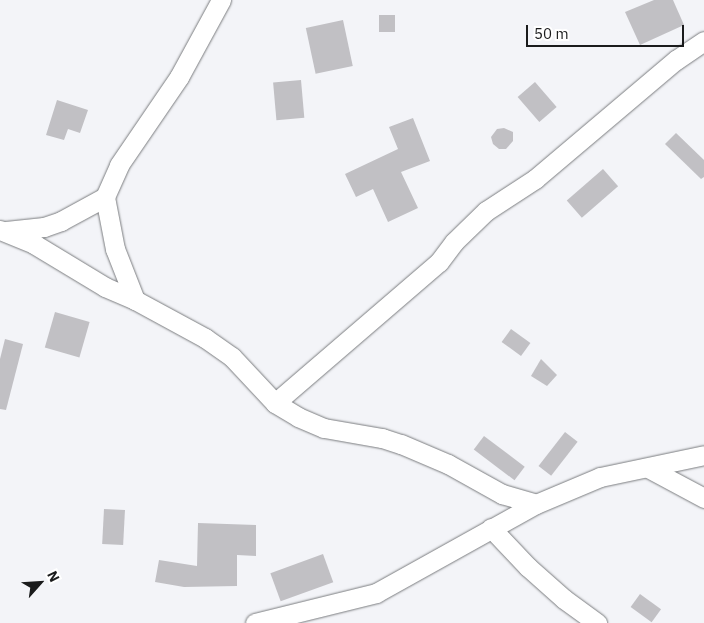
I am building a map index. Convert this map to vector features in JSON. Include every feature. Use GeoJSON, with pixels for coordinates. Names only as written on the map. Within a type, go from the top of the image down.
{"type":"FeatureCollection","features":[{"type":"Feature","properties":{"kind":"street"},"geometry":{"type":"LineString","coordinates":[[135,300],[115,249],[105,198],[119,165],[179,77],[220,0]]}},
{"type":"Feature","properties":{"kind":"street"},"geometry":{"type":"LineString","coordinates":[[275,403],[439,262],[454,242],[486,211],[535,179],[676,60],[704,41]]}},
{"type":"Feature","properties":{"kind":"street"},"geometry":{"type":"LineString","coordinates":[[1,231],[44,227],[61,221],[105,198]]}},
{"type":"Feature","properties":{"kind":"street"},"geometry":{"type":"LineString","coordinates":[[1,231],[34,244],[105,287],[135,300],[205,338],[232,358],[275,403],[298,417],[324,428],[382,438],[401,444],[448,464],[502,494],[536,504]]}},
{"type":"Feature","properties":{"kind":"street"},"geometry":{"type":"LineString","coordinates":[[255,623],[376,593],[536,504],[612,473],[648,468],[704,455]]}},
{"type":"Feature","properties":{"kind":"street"},"geometry":{"type":"LineString","coordinates":[[648,468],[704,498]]}},
{"type":"Feature","properties":{"kind":"street"},"geometry":{"type":"LineString","coordinates":[[491,528],[528,567],[564,599],[597,623]]}},
{"type":"Feature","properties":{"kind":"building"},"geometry":{"type":"Polygon","coordinates":[[[654,0],[673,0],[684,25],[640,45],[625,12],[654,0]]]}},
{"type":"Feature","properties":{"kind":"building"},"geometry":{"type":"Polygon","coordinates":[[[379,15],[395,15],[395,32],[379,32],[379,15]]]}},
{"type":"Feature","properties":{"kind":"building"},"geometry":{"type":"Polygon","coordinates":[[[343,20],[353,66],[316,74],[306,28],[343,20]]]}},
{"type":"Feature","properties":{"kind":"building"},"geometry":{"type":"Polygon","coordinates":[[[301,80],[304,118],[276,120],[273,82],[301,80]]]}},
{"type":"Feature","properties":{"kind":"building"},"geometry":{"type":"Polygon","coordinates":[[[535,82],[557,107],[539,122],[518,97],[535,82]]]}},
{"type":"Feature","properties":{"kind":"building"},"geometry":{"type":"Polygon","coordinates":[[[57,100],[88,110],[80,133],[68,129],[64,140],[46,135],[57,100]]]}},
{"type":"Feature","properties":{"kind":"building"},"geometry":{"type":"Polygon","coordinates":[[[413,118],[430,161],[401,172],[418,208],[388,222],[373,189],[356,197],[345,174],[398,149],[389,127],[413,118]]]}},
{"type":"Feature","properties":{"kind":"building"},"geometry":{"type":"Polygon","coordinates":[[[504,128],[513,132],[513,141],[506,149],[499,149],[493,144],[491,137],[497,129],[504,128]]]}},
{"type":"Feature","properties":{"kind":"building"},"geometry":{"type":"Polygon","coordinates":[[[676,133],[704,160],[704,177],[701,179],[665,144],[676,133]]]}},
{"type":"Feature","properties":{"kind":"building"},"geometry":{"type":"Polygon","coordinates":[[[603,169],[618,186],[582,218],[567,200],[603,169]]]}},
{"type":"Feature","properties":{"kind":"building"},"geometry":{"type":"Polygon","coordinates":[[[55,312],[90,322],[79,357],[45,348],[55,312]]]}},
{"type":"Feature","properties":{"kind":"building"},"geometry":{"type":"Polygon","coordinates":[[[511,329],[530,343],[521,356],[502,342],[511,329]]]}},
{"type":"Feature","properties":{"kind":"building"},"geometry":{"type":"Polygon","coordinates":[[[5,339],[23,344],[6,410],[0,409],[0,359],[5,339]]]}},
{"type":"Feature","properties":{"kind":"building"},"geometry":{"type":"Polygon","coordinates":[[[541,359],[557,375],[547,386],[531,376],[541,359]]]}},
{"type":"Feature","properties":{"kind":"building"},"geometry":{"type":"Polygon","coordinates":[[[565,432],[578,442],[551,476],[539,466],[565,432]]]}},
{"type":"Feature","properties":{"kind":"building"},"geometry":{"type":"Polygon","coordinates":[[[484,436],[525,467],[514,480],[474,450],[484,436]]]}},
{"type":"Feature","properties":{"kind":"building"},"geometry":{"type":"Polygon","coordinates":[[[104,509],[125,510],[123,545],[102,544],[104,509]]]}},
{"type":"Feature","properties":{"kind":"building"},"geometry":{"type":"Polygon","coordinates":[[[198,523],[256,525],[256,556],[237,555],[237,586],[184,587],[155,582],[159,560],[197,566],[198,523]]]}},
{"type":"Feature","properties":{"kind":"building"},"geometry":{"type":"Polygon","coordinates":[[[323,554],[333,582],[281,601],[270,573],[323,554]]]}},
{"type":"Feature","properties":{"kind":"building"},"geometry":{"type":"Polygon","coordinates":[[[640,594],[661,609],[652,622],[631,607],[640,594]]]}}]}
